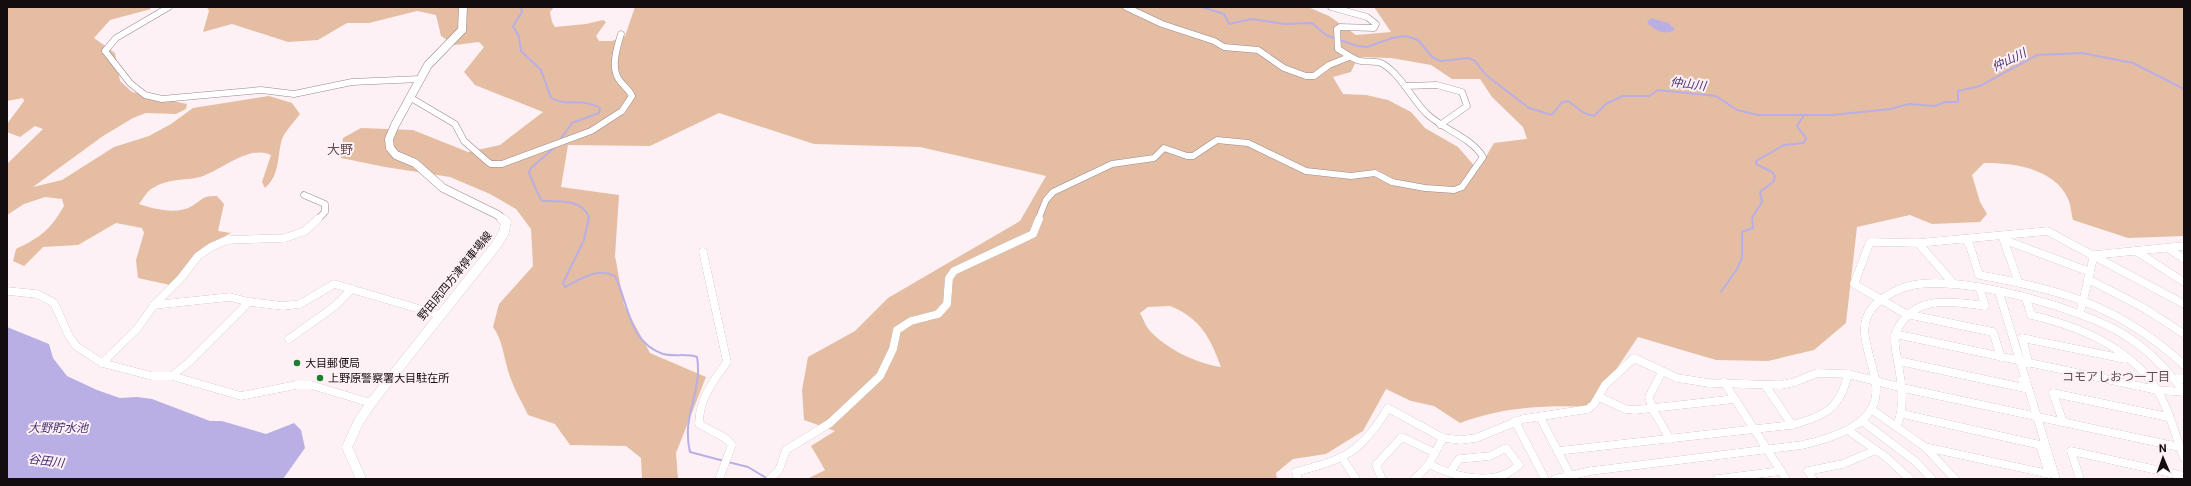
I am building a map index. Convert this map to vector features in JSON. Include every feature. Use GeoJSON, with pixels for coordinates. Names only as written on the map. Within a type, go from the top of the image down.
{"type":"FeatureCollection","features":[{"type":"Feature","properties":{"kind":"main road","name":"野田尻四方津停車場線"},"geometry":{"type":"LineString","coordinates":[[361,479],[347,447],[358,423],[371,403],[503,236],[506,222],[498,214],[443,188],[415,163],[396,155],[390,148],[390,139],[394,125],[434,57],[462,30],[464,24],[464,7]]}},
{"type":"Feature","properties":{"kind":"street"},"geometry":{"type":"LineString","coordinates":[[169,7],[116,38],[105,51],[130,83],[145,95],[162,99],[261,90],[294,94],[352,82],[420,80]]}},
{"type":"Feature","properties":{"kind":"street"},"geometry":{"type":"LineString","coordinates":[[1126,7],[1154,21],[1214,41],[1224,47],[1258,50],[1284,68],[1306,76],[1314,76],[1329,65],[1349,57]]}},
{"type":"Feature","properties":{"kind":"street"},"geometry":{"type":"LineString","coordinates":[[773,477],[780,469],[786,450],[830,423],[880,376],[893,349],[897,330],[911,321],[938,314],[947,304],[949,278],[954,270],[1032,234],[1046,200],[1053,192],[1062,186],[1112,164],[1154,158],[1164,148],[1187,156],[1193,156],[1199,154],[1210,143],[1224,140],[1255,145],[1306,171],[1351,176],[1375,173],[1392,182],[1406,183],[1425,188],[1454,190],[1462,187],[1482,157],[1480,152],[1464,138],[1440,125],[1425,112],[1405,86],[1383,64],[1363,62],[1349,57],[1338,49],[1337,29],[1344,26],[1374,28],[1376,24],[1372,19],[1339,11],[1331,7]]}},
{"type":"Feature","properties":{"kind":"street"},"geometry":{"type":"LineString","coordinates":[[411,98],[455,124],[464,141],[488,162],[491,164],[502,164],[591,131],[622,111],[632,96],[625,84],[617,76],[616,68],[621,34]]}},
{"type":"Feature","properties":{"kind":"street"},"geometry":{"type":"LineString","coordinates":[[1405,86],[1437,85],[1462,92],[1467,106],[1440,125]]}},
{"type":"Feature","properties":{"kind":"street"},"geometry":{"type":"LineString","coordinates":[[102,363],[137,328],[154,305],[181,278],[198,256],[211,247],[227,240],[285,238],[305,231],[325,212],[325,204],[304,195]]}},
{"type":"Feature","properties":{"kind":"street"},"geometry":{"type":"LineString","coordinates":[[2000,357],[1993,332],[1906,314],[1854,284],[1870,242],[1918,243],[1965,239],[2002,238],[2047,230],[2184,304]]}},
{"type":"Feature","properties":{"kind":"street"},"geometry":{"type":"LineString","coordinates":[[2002,238],[2089,276],[2144,308],[2184,334]]}},
{"type":"Feature","properties":{"kind":"street"},"geometry":{"type":"LineString","coordinates":[[2002,238],[2018,281]]}},
{"type":"Feature","properties":{"kind":"street"},"geometry":{"type":"LineString","coordinates":[[1965,239],[1970,246],[1979,275],[2018,281],[2049,288],[2083,299],[2122,318],[2144,332],[2184,365]]}},
{"type":"Feature","properties":{"kind":"street"},"geometry":{"type":"LineString","coordinates":[[1918,243],[1954,284]]}},
{"type":"Feature","properties":{"kind":"street"},"geometry":{"type":"LineString","coordinates":[[2094,255],[2184,246]]}},
{"type":"Feature","properties":{"kind":"street"},"geometry":{"type":"LineString","coordinates":[[2168,248],[2184,259]]}},
{"type":"Feature","properties":{"kind":"street"},"geometry":{"type":"LineString","coordinates":[[2136,251],[2184,282]]}},
{"type":"Feature","properties":{"kind":"street"},"geometry":{"type":"LineString","coordinates":[[703,252],[727,362],[702,401],[698,414],[699,424],[725,438],[732,444],[718,479]]}},
{"type":"Feature","properties":{"kind":"street"},"geometry":{"type":"LineString","coordinates":[[2080,313],[2094,255]]}},
{"type":"Feature","properties":{"kind":"street"},"geometry":{"type":"LineString","coordinates":[[154,305],[230,297],[249,302],[282,306],[300,304],[334,284],[440,315]]}},
{"type":"Feature","properties":{"kind":"street"},"geometry":{"type":"LineString","coordinates":[[1555,479],[1830,440],[1849,431],[1862,421],[1871,409],[1875,399],[1876,381],[1864,335],[1865,319],[1869,311],[1882,300],[1906,286],[1920,284],[1954,284],[1999,292],[2080,313],[2124,335],[2180,379],[2184,392],[2157,390],[2018,362],[1895,334]]}},
{"type":"Feature","properties":{"kind":"street"},"geometry":{"type":"LineString","coordinates":[[289,339],[336,306],[352,289]]}},
{"type":"Feature","properties":{"kind":"street"},"geometry":{"type":"LineString","coordinates":[[1897,426],[1903,414],[1903,388],[1895,334],[1906,314],[1924,304],[1936,302],[1957,301],[1985,306],[1980,289]]}},
{"type":"Feature","properties":{"kind":"street"},"geometry":{"type":"LineString","coordinates":[[7,291],[37,294],[54,303],[69,336],[76,346],[102,363],[152,376],[172,376],[241,396],[296,385],[311,385],[371,403]]}},
{"type":"Feature","properties":{"kind":"street"},"geometry":{"type":"LineString","coordinates":[[1899,361],[2024,388],[1999,292]]}},
{"type":"Feature","properties":{"kind":"street"},"geometry":{"type":"LineString","coordinates":[[2026,298],[2031,315],[2075,327],[2101,340],[2128,359],[2157,390],[2182,447],[2184,458]]}},
{"type":"Feature","properties":{"kind":"street"},"geometry":{"type":"LineString","coordinates":[[172,376],[188,363],[249,302]]}},
{"type":"Feature","properties":{"kind":"street"},"geometry":{"type":"LineString","coordinates":[[2029,364],[2022,338],[2128,359]]}},
{"type":"Feature","properties":{"kind":"street"},"geometry":{"type":"LineString","coordinates":[[1298,479],[1296,472],[1343,459],[1360,448],[1372,436],[1388,408],[1443,438],[1461,440],[1476,438],[1515,421],[1588,409],[1599,397],[1605,385],[1634,358],[1662,372],[1694,382],[1724,382],[1765,385],[1795,382],[1817,373],[1828,372],[1848,374],[1903,388],[2182,447]]}},
{"type":"Feature","properties":{"kind":"street"},"geometry":{"type":"LineString","coordinates":[[2018,362],[2056,479]]}},
{"type":"Feature","properties":{"kind":"street"},"geometry":{"type":"LineString","coordinates":[[1662,372],[1649,397],[1652,408],[1670,439]]}},
{"type":"Feature","properties":{"kind":"street"},"geometry":{"type":"LineString","coordinates":[[1558,451],[1792,425],[1815,420],[1835,407],[1844,394],[1848,374]]}},
{"type":"Feature","properties":{"kind":"street"},"geometry":{"type":"LineString","coordinates":[[1724,382],[1786,479]]}},
{"type":"Feature","properties":{"kind":"street"},"geometry":{"type":"LineString","coordinates":[[1765,385],[1792,425]]}},
{"type":"Feature","properties":{"kind":"street"},"geometry":{"type":"LineString","coordinates":[[2063,422],[2053,393],[2168,417]]}},
{"type":"Feature","properties":{"kind":"street"},"geometry":{"type":"LineString","coordinates":[[1599,397],[1625,409],[1635,410],[1735,398]]}},
{"type":"Feature","properties":{"kind":"street"},"geometry":{"type":"LineString","coordinates":[[1871,409],[1925,447],[1955,479]]}},
{"type":"Feature","properties":{"kind":"street"},"geometry":{"type":"LineString","coordinates":[[1903,414],[2040,445],[2049,474],[1925,447]]}},
{"type":"Feature","properties":{"kind":"street"},"geometry":{"type":"LineString","coordinates":[[1540,417],[1571,477]]}},
{"type":"Feature","properties":{"kind":"street"},"geometry":{"type":"LineString","coordinates":[[1515,421],[1545,479]]}},
{"type":"Feature","properties":{"kind":"street"},"geometry":{"type":"LineString","coordinates":[[1862,421],[1915,461],[1932,479]]}},
{"type":"Feature","properties":{"kind":"street"},"geometry":{"type":"LineString","coordinates":[[1849,431],[1886,457],[1910,479]]}},
{"type":"Feature","properties":{"kind":"street"},"geometry":{"type":"LineString","coordinates":[[1382,479],[1376,465],[1402,437],[1435,453]]}},
{"type":"Feature","properties":{"kind":"street"},"geometry":{"type":"LineString","coordinates":[[1416,479],[1429,464],[1443,438]]}},
{"type":"Feature","properties":{"kind":"street"},"geometry":{"type":"LineString","coordinates":[[1429,464],[1459,477],[1480,478],[1505,475],[1518,465],[1506,448],[1490,456],[1459,458],[1450,472]]}},
{"type":"Feature","properties":{"kind":"street"},"geometry":{"type":"LineString","coordinates":[[1814,479],[1808,471],[1858,460],[1876,450]]}},
{"type":"Feature","properties":{"kind":"street"},"geometry":{"type":"LineString","coordinates":[[2080,479],[2071,451],[2184,476]]}},
{"type":"Feature","properties":{"kind":"street"},"geometry":{"type":"LineString","coordinates":[[1343,459],[1355,479]]}},
{"type":"Feature","properties":{"kind":"street"},"geometry":{"type":"LineString","coordinates":[[1717,479],[1762,476],[1781,471]]}},
{"type":"Feature","properties":{"kind":"shaded area"},"geometry":{"type":"Polygon","coordinates":[[[7,7],[148,7],[151,9],[110,20],[94,38],[115,53],[120,81],[132,92],[187,104],[186,109],[176,114],[146,113],[133,118],[103,136],[33,187],[62,180],[114,147],[149,136],[171,124],[193,108],[269,96],[292,103],[300,114],[283,136],[276,172],[270,183],[265,188],[262,182],[271,155],[254,153],[235,160],[200,177],[164,183],[151,189],[145,195],[139,204],[151,208],[173,211],[186,209],[203,198],[212,196],[217,196],[224,204],[218,231],[231,233],[202,248],[170,285],[138,278],[136,260],[144,233],[142,228],[116,223],[78,245],[43,247],[24,266],[13,261],[16,249],[32,241],[44,232],[54,221],[64,206],[62,199],[45,197],[24,204],[7,215],[7,164],[43,129],[35,126],[20,137],[7,132],[7,124],[24,101],[23,98],[7,101],[7,7]]]}},
{"type":"Feature","properties":{"kind":"shaded area"},"geometry":{"type":"Polygon","coordinates":[[[207,7],[554,7],[550,12],[552,22],[555,27],[586,24],[603,20],[606,22],[596,36],[599,41],[612,41],[625,36],[635,7],[1308,7],[1329,16],[1356,35],[1391,32],[1374,7],[2184,7],[2184,236],[2128,238],[2073,220],[2070,204],[2062,189],[2044,174],[2020,166],[1984,163],[1972,175],[1980,202],[1987,214],[1980,222],[1932,224],[1910,215],[1857,227],[1846,323],[1814,350],[1768,361],[1716,360],[1638,337],[1591,407],[1557,406],[1524,408],[1492,413],[1460,423],[1434,406],[1411,401],[1386,389],[1363,431],[1326,454],[1293,459],[1276,473],[1277,479],[807,479],[825,470],[811,446],[835,431],[804,420],[802,390],[808,357],[855,331],[888,298],[1020,221],[1046,176],[920,147],[814,144],[719,113],[650,146],[568,145],[561,187],[619,195],[615,256],[624,305],[650,353],[706,377],[676,453],[678,479],[642,479],[641,458],[626,446],[570,445],[555,424],[528,415],[515,390],[509,375],[502,346],[493,327],[499,304],[533,266],[531,229],[516,209],[490,194],[450,177],[385,167],[341,158],[343,138],[361,128],[413,130],[468,152],[500,145],[543,112],[475,85],[464,72],[484,47],[479,42],[455,45],[441,36],[436,15],[417,11],[369,23],[347,23],[318,40],[288,42],[232,24],[203,32],[209,11],[207,7]],[[1358,57],[1351,72],[1333,77],[1343,94],[1366,95],[1388,100],[1411,112],[1425,128],[1458,147],[1478,170],[1494,143],[1527,139],[1523,127],[1492,97],[1480,79],[1452,79],[1431,65],[1391,58],[1358,57]],[[1170,306],[1148,307],[1140,313],[1149,330],[1164,343],[1182,354],[1201,362],[1221,367],[1213,346],[1203,330],[1189,316],[1170,306]]]}},
{"type":"Feature","properties":{"kind":"water"},"geometry":{"type":"Polygon","coordinates":[[[1651,18],[1668,23],[1675,29],[1668,32],[1660,32],[1647,22],[1651,18]]]}},
{"type":"Feature","properties":{"kind":"water","name":"大野貯水池"},"geometry":{"type":"Polygon","coordinates":[[[7,327],[49,344],[53,358],[67,376],[97,390],[120,398],[137,397],[152,399],[210,421],[222,421],[266,434],[294,423],[301,430],[305,448],[283,479],[7,479],[7,327]]]}},
{"type":"Feature","properties":{"kind":"waterway"},"geometry":{"type":"LineString","coordinates":[[521,7],[522,12],[513,26],[519,37],[521,51],[541,70],[551,98],[563,102],[587,103],[600,108],[599,113],[572,123],[560,140]]}},
{"type":"Feature","properties":{"kind":"waterway","name":"仲山川"},"geometry":{"type":"LineString","coordinates":[[1202,7],[1224,14],[1229,24],[1251,19],[1285,24],[1312,23],[1326,35],[1357,46],[1367,47],[1392,38],[1406,36],[1418,40],[1432,57],[1440,61],[1469,58],[1475,61],[1486,75],[1529,108],[1552,115],[1561,103],[1568,101],[1584,113],[1594,116],[1606,104],[1623,96],[1649,96],[1658,90],[1716,96],[1737,110],[1758,115],[1804,115]]}},
{"type":"Feature","properties":{"kind":"waterway","name":"仲山川"},"geometry":{"type":"LineString","coordinates":[[1804,115],[1832,115],[1890,109],[1909,104],[1935,106],[1945,102],[1958,102],[1958,91],[1980,86],[2037,55],[2082,53],[2133,63],[2184,89]]}},
{"type":"Feature","properties":{"kind":"waterway"},"geometry":{"type":"LineString","coordinates":[[1721,292],[1737,269],[1742,258],[1742,232],[1753,228],[1752,218],[1762,202],[1760,192],[1774,181],[1775,176],[1772,172],[1756,164],[1756,161],[1784,145],[1804,143],[1806,138],[1797,126],[1804,115]]}},
{"type":"Feature","properties":{"kind":"waterway"},"geometry":{"type":"LineString","coordinates":[[555,147],[531,168],[529,173],[538,195],[542,201],[562,201],[575,204],[586,211],[589,217],[584,240],[563,283],[565,287],[595,273],[615,276],[631,321],[643,341],[651,348],[663,354],[689,355],[697,357],[697,381],[688,426],[690,452],[724,461]]}},
{"type":"Feature","properties":{"kind":"waterway"},"geometry":{"type":"LineString","coordinates":[[728,462],[748,467],[768,479]]}},
{"type":"Feature","properties":{"kind":"place","name":"大目郵便局"},"geometry":{"type":"Point","coordinates":[297,363]}},
{"type":"Feature","properties":{"kind":"place","name":"上野原警察署大目駐在所"},"geometry":{"type":"Point","coordinates":[320,378]}},
{"type":"Feature","properties":{"kind":"district","name":"大野"},"geometry":{"type":"Point","coordinates":[340,149]}},
{"type":"Feature","properties":{"kind":"district","name":"コモアしおつ一丁目"},"geometry":{"type":"Point","coordinates":[2116,377]}},
{"type":"Feature","properties":{"kind":"water label","name":"谷田川"},"geometry":{"type":"Point","coordinates":[46,461]}}]}
